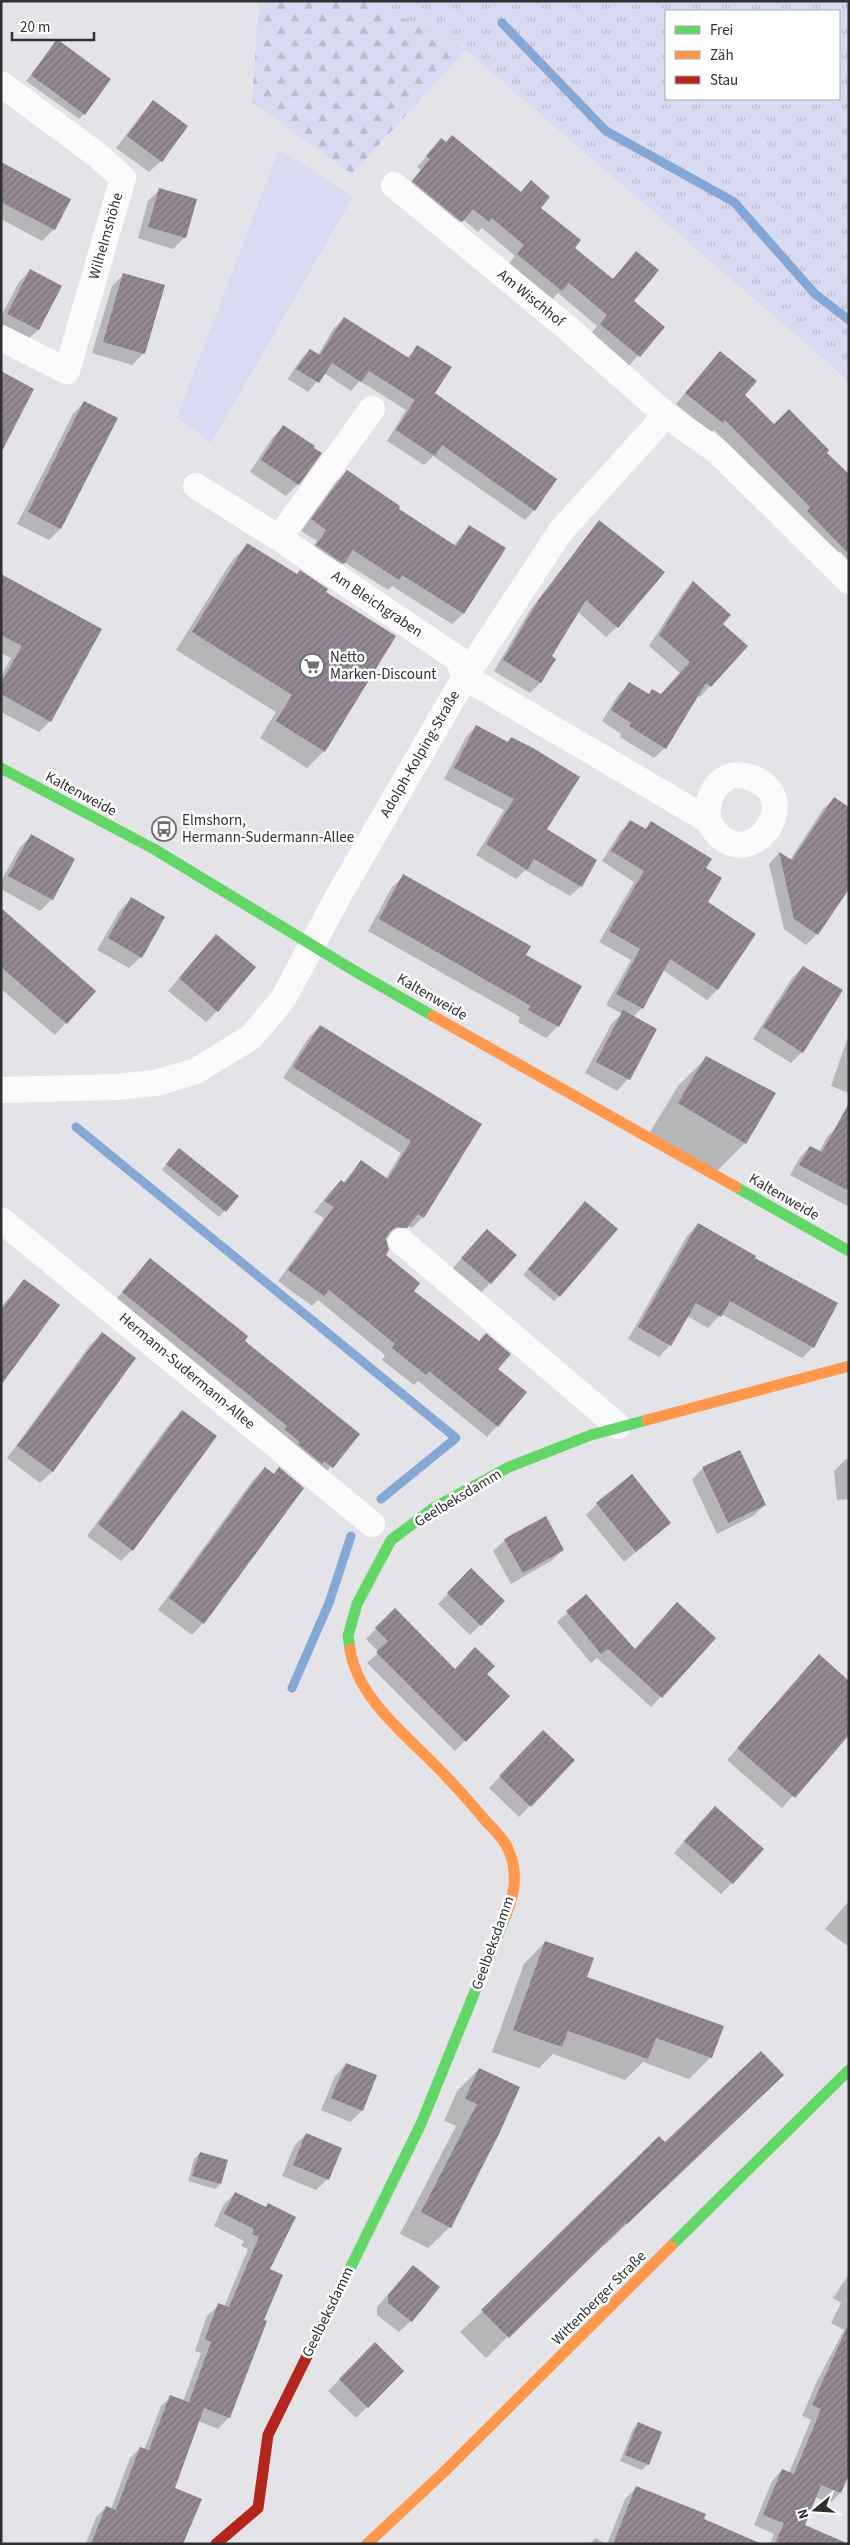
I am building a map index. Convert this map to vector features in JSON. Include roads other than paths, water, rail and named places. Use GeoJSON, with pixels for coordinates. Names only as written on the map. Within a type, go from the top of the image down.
{"type":"FeatureCollection","features":[{"type":"Feature","properties":{"kind":"main road","name":"Kaltenweide"},"geometry":{"type":"LineString","coordinates":[[1,768],[154,849],[313,946],[849,1250]]}},
{"type":"Feature","properties":{"kind":"main road","name":"Geelbeksdamm"},"geometry":{"type":"LineString","coordinates":[[216,2544],[258,2508],[268,2434],[421,2124],[511,1904],[515,1876],[508,1848],[459,1789],[387,1716],[364,1686],[352,1663],[348,1636],[357,1604],[391,1540],[435,1507],[509,1467],[618,1426],[849,1366]]}},
{"type":"Feature","properties":{"kind":"main road","name":"Wittenberger Straße"},"geometry":{"type":"LineString","coordinates":[[367,2544],[452,2465],[849,2070]]}},
{"type":"Feature","properties":{"kind":"street","name":"Wilhelmshöhe"},"geometry":{"type":"LineString","coordinates":[[1,84],[96,154],[123,178],[66,371],[1,338]]}},
{"type":"Feature","properties":{"kind":"street","name":"Am Wischhof"},"geometry":{"type":"LineString","coordinates":[[394,185],[565,326],[666,415],[717,451],[849,581]]}},
{"type":"Feature","properties":{"kind":"street"},"geometry":{"type":"LineString","coordinates":[[279,538],[372,409]]}},
{"type":"Feature","properties":{"kind":"street"},"geometry":{"type":"LineString","coordinates":[[464,677],[560,532],[666,415]]}},
{"type":"Feature","properties":{"kind":"street","name":"Am Bleichgraben"},"geometry":{"type":"LineString","coordinates":[[196,486],[279,538],[458,659],[464,677]]}},
{"type":"Feature","properties":{"kind":"street","name":"Adolph-Kolping-Straße"},"geometry":{"type":"LineString","coordinates":[[313,946],[340,893],[464,677],[708,820]]}},
{"type":"Feature","properties":{"kind":"street"},"geometry":{"type":"LineString","coordinates":[[1,1090],[156,1083],[196,1070],[251,1037],[283,998],[313,946]]}},
{"type":"Feature","properties":{"kind":"street","name":"Hermann-Sudermann-Allee"},"geometry":{"type":"LineString","coordinates":[[1,1220],[372,1524]]}},
{"type":"Feature","properties":{"kind":"street"},"geometry":{"type":"LineString","coordinates":[[401,1241],[618,1426]]}},
{"type":"Feature","properties":{"kind":"waterway"},"geometry":{"type":"LineString","coordinates":[[502,23],[606,131],[734,202],[815,294],[849,320]]}},
{"type":"Feature","properties":{"kind":"waterway"},"geometry":{"type":"LineString","coordinates":[[76,1127],[456,1438],[381,1499]]}},
{"type":"Feature","properties":{"kind":"waterway"},"geometry":{"type":"LineString","coordinates":[[292,1688],[329,1603],[351,1536]]}},
{"type":"Feature","properties":{"kind":"place","name":"Netto Marken-Discount"},"geometry":{"type":"Point","coordinates":[312,666]}},
{"type":"Feature","properties":{"kind":"place","name":"Elmshorn, Hermann-Sudermann-Allee"},"geometry":{"type":"Point","coordinates":[164,829]}}]}
